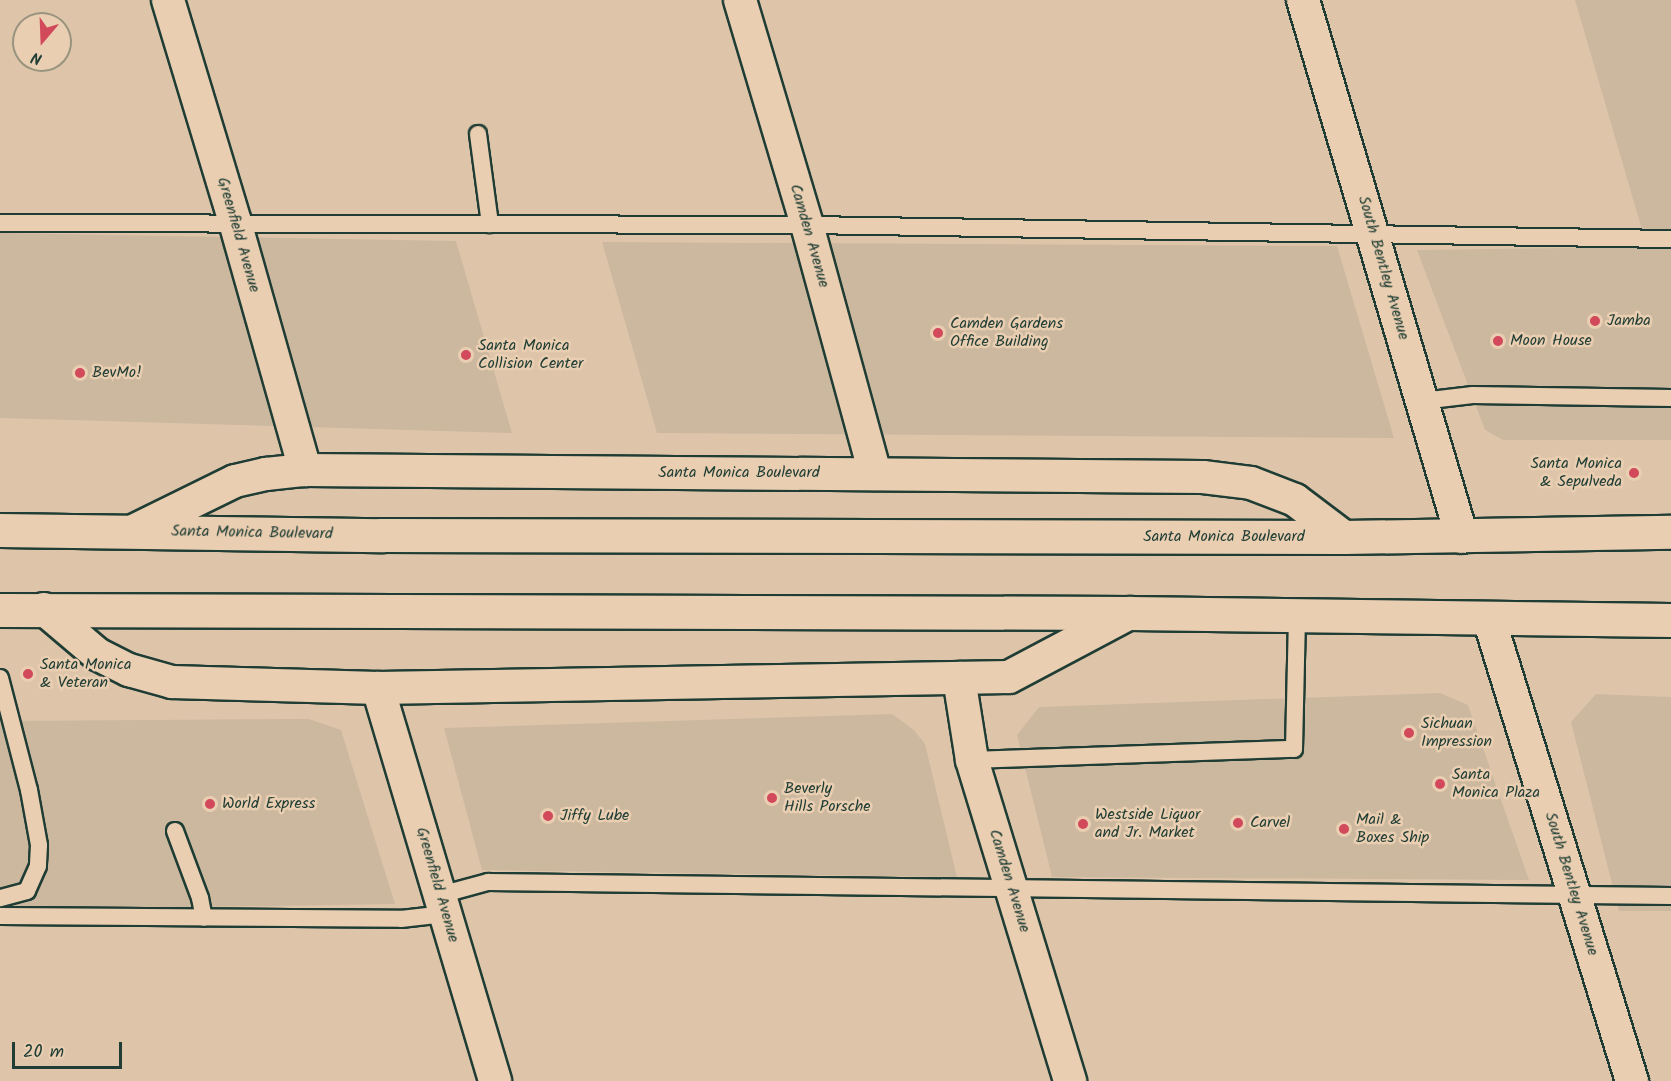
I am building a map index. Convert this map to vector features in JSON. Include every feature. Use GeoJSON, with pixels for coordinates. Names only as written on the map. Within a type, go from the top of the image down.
{"type":"FeatureCollection","features":[{"type":"Feature","properties":{"kind":"main road","name":"Santa Monica Boulevard"},"geometry":{"type":"LineString","coordinates":[[0,530],[381,535],[1344,537],[1462,537],[1671,532]]}},
{"type":"Feature","properties":{"kind":"main road"},"geometry":{"type":"LineString","coordinates":[[0,610],[1130,613],[1671,620]]}},
{"type":"Feature","properties":{"kind":"street","name":"Greenfield Avenue"},"geometry":{"type":"LineString","coordinates":[[168,0],[235,222],[305,470]]}},
{"type":"Feature","properties":{"kind":"street","name":"Camden Avenue"},"geometry":{"type":"LineString","coordinates":[[740,0],[807,225],[875,474]]}},
{"type":"Feature","properties":{"kind":"street","name":"South Bentley Avenue"},"geometry":{"type":"LineString","coordinates":[[1303,0],[1462,537]]}},
{"type":"Feature","properties":{"kind":"street","name":"Santa Monica Boulevard"},"geometry":{"type":"LineString","coordinates":[[131,532],[235,481],[266,474],[305,470],[1203,477],[1251,483],[1295,500],[1344,537]]}},
{"type":"Feature","properties":{"kind":"street"},"geometry":{"type":"LineString","coordinates":[[44,609],[97,654],[129,670],[172,682],[378,688],[1009,677],[1130,613]]}},
{"type":"Feature","properties":{"kind":"street","name":"South Bentley Avenue"},"geometry":{"type":"LineString","coordinates":[[1489,619],[1632,1081]]}},
{"type":"Feature","properties":{"kind":"street","name":"Camden Avenue"},"geometry":{"type":"LineString","coordinates":[[959,678],[972,760],[1070,1081]]}},
{"type":"Feature","properties":{"kind":"street","name":"Greenfield Avenue"},"geometry":{"type":"LineString","coordinates":[[378,688],[495,1081]]}},
{"type":"Feature","properties":{"kind":"lane"},"geometry":{"type":"LineString","coordinates":[[478,134],[490,224]]}},
{"type":"Feature","properties":{"kind":"lane"},"geometry":{"type":"LineString","coordinates":[[0,223],[807,225],[1671,239]]}},
{"type":"Feature","properties":{"kind":"lane"},"geometry":{"type":"LineString","coordinates":[[1422,401],[1473,395],[1671,398]]}},
{"type":"Feature","properties":{"kind":"lane"},"geometry":{"type":"LineString","coordinates":[[972,760],[1294,749],[1297,614]]}},
{"type":"Feature","properties":{"kind":"lane"},"geometry":{"type":"LineString","coordinates":[[0,678],[29,790],[39,846],[38,866],[27,891],[0,898]]}},
{"type":"Feature","properties":{"kind":"lane"},"geometry":{"type":"LineString","coordinates":[[175,831],[200,898],[204,918]]}},
{"type":"Feature","properties":{"kind":"lane"},"geometry":{"type":"LineString","coordinates":[[0,916],[401,919],[443,904],[488,882],[1011,886],[1671,896]]}},
{"type":"Feature","properties":{"kind":"shaded area"},"geometry":{"type":"Polygon","coordinates":[[[1575,0],[1671,0],[1671,440],[1503,440],[1485,430],[1417,250],[1647,247],[1575,0]]]}},
{"type":"Feature","properties":{"kind":"shaded area"},"geometry":{"type":"Polygon","coordinates":[[[0,233],[456,241],[512,433],[0,418],[0,233]]]}},
{"type":"Feature","properties":{"kind":"shaded area"},"geometry":{"type":"Polygon","coordinates":[[[602,242],[1337,246],[1394,438],[657,433],[602,242]]]}},
{"type":"Feature","properties":{"kind":"shaded area"},"geometry":{"type":"Polygon","coordinates":[[[1440,693],[1468,705],[1529,880],[1052,877],[1017,735],[1039,707],[1440,693]]]}},
{"type":"Feature","properties":{"kind":"shaded area"},"geometry":{"type":"Polygon","coordinates":[[[1596,694],[1671,697],[1671,911],[1619,911],[1571,722],[1596,694]]]}},
{"type":"Feature","properties":{"kind":"shaded area","name":"Beverly Hills Porsche"},"geometry":{"type":"Polygon","coordinates":[[[892,714],[914,730],[925,744],[957,877],[482,870],[444,728],[892,714]]]}},
{"type":"Feature","properties":{"kind":"shaded area"},"geometry":{"type":"Polygon","coordinates":[[[309,719],[341,730],[395,904],[0,910],[0,721],[309,719]]]}},
{"type":"Feature","properties":{"kind":"place","name":"Jamba"},"geometry":{"type":"Point","coordinates":[1595,321]}},
{"type":"Feature","properties":{"kind":"place","name":"Camden Gardens Office Building"},"geometry":{"type":"Point","coordinates":[938,333]}},
{"type":"Feature","properties":{"kind":"place","name":"Moon House"},"geometry":{"type":"Point","coordinates":[1498,341]}},
{"type":"Feature","properties":{"kind":"place","name":"Santa Monica Collision Center"},"geometry":{"type":"Point","coordinates":[466,355]}},
{"type":"Feature","properties":{"kind":"place","name":"BevMo!"},"geometry":{"type":"Point","coordinates":[80,373]}},
{"type":"Feature","properties":{"kind":"place","name":"Santa Monica & Sepulveda"},"geometry":{"type":"Point","coordinates":[1634,473]}},
{"type":"Feature","properties":{"kind":"place","name":"Santa Monica & Veteran"},"geometry":{"type":"Point","coordinates":[28,674]}},
{"type":"Feature","properties":{"kind":"place","name":"Sichuan Impression"},"geometry":{"type":"Point","coordinates":[1409,733]}},
{"type":"Feature","properties":{"kind":"place","name":"Santa Monica Plaza"},"geometry":{"type":"Point","coordinates":[1440,784]}},
{"type":"Feature","properties":{"kind":"place","name":"Beverly Hills Porsche"},"geometry":{"type":"Point","coordinates":[772,798]}},
{"type":"Feature","properties":{"kind":"place","name":"World Express"},"geometry":{"type":"Point","coordinates":[210,804]}},
{"type":"Feature","properties":{"kind":"place","name":"Jiffy Lube"},"geometry":{"type":"Point","coordinates":[548,816]}},
{"type":"Feature","properties":{"kind":"place","name":"Carvel"},"geometry":{"type":"Point","coordinates":[1238,823]}},
{"type":"Feature","properties":{"kind":"place","name":"Westside Liquor and Jr. Market"},"geometry":{"type":"Point","coordinates":[1083,824]}},
{"type":"Feature","properties":{"kind":"place","name":"Mail & Boxes Ship"},"geometry":{"type":"Point","coordinates":[1344,829]}}]}
